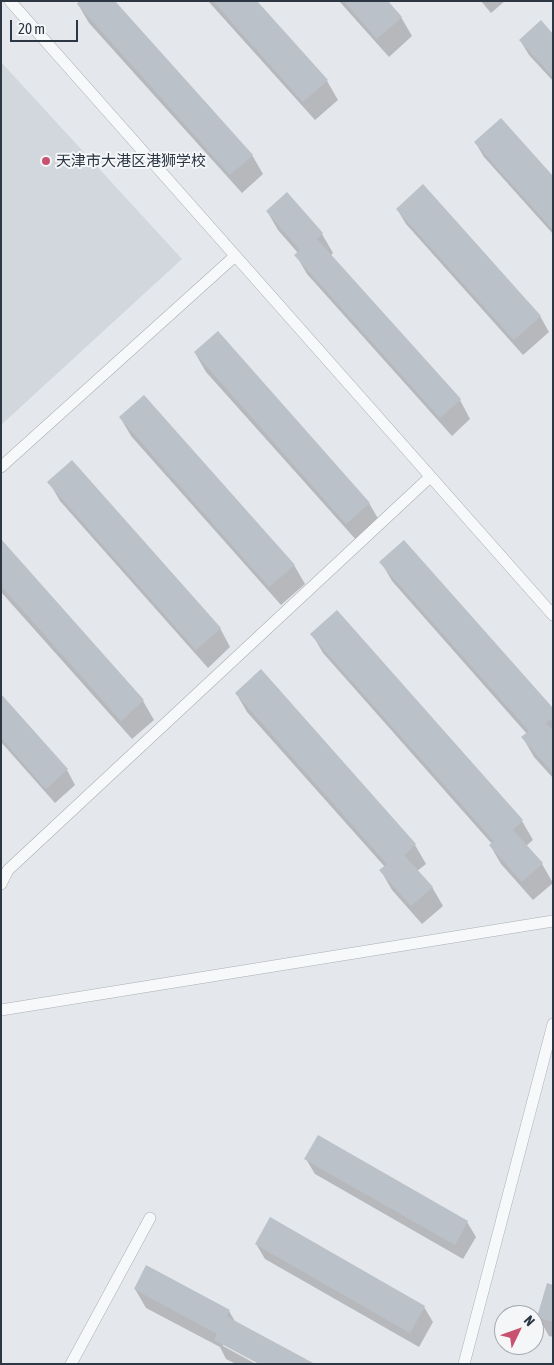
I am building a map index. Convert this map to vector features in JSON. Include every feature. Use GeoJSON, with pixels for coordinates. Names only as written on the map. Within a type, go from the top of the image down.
{"type":"FeatureCollection","features":[{"type":"Feature","properties":{"kind":"lane"},"geometry":{"type":"LineString","coordinates":[[10,1],[553,615]]}},
{"type":"Feature","properties":{"kind":"lane"},"geometry":{"type":"LineString","coordinates":[[1,467],[235,256]]}},
{"type":"Feature","properties":{"kind":"lane"},"geometry":{"type":"LineString","coordinates":[[1,884],[8,870],[430,477]]}},
{"type":"Feature","properties":{"kind":"lane"},"geometry":{"type":"LineString","coordinates":[[1,1010],[553,921]]}},
{"type":"Feature","properties":{"kind":"lane"},"geometry":{"type":"LineString","coordinates":[[464,1364],[553,1024]]}},
{"type":"Feature","properties":{"kind":"lane"},"geometry":{"type":"LineString","coordinates":[[71,1364],[150,1218]]}},
{"type":"Feature","properties":{"kind":"shaded area","name":"天津市大港区港狮学校"},"geometry":{"type":"Polygon","coordinates":[[[1,62],[182,259],[1,425],[1,62]]]}},
{"type":"Feature","properties":{"kind":"building"},"geometry":{"type":"Polygon","coordinates":[[[79,1],[115,1],[253,155],[230,175],[77,4],[79,1]]]}},
{"type":"Feature","properties":{"kind":"building"},"geometry":{"type":"Polygon","coordinates":[[[213,1],[257,1],[328,80],[303,102],[213,1]]]}},
{"type":"Feature","properties":{"kind":"building"},"geometry":{"type":"Polygon","coordinates":[[[344,1],[388,1],[402,17],[377,39],[344,1]]]}},
{"type":"Feature","properties":{"kind":"building"},"geometry":{"type":"Polygon","coordinates":[[[541,20],[553,34],[553,77],[519,40],[541,20]]]}},
{"type":"Feature","properties":{"kind":"building"},"geometry":{"type":"Polygon","coordinates":[[[501,118],[553,176],[553,230],[474,142],[501,118]]]}},
{"type":"Feature","properties":{"kind":"building"},"geometry":{"type":"Polygon","coordinates":[[[423,184],[541,316],[514,340],[396,209],[423,184]]]}},
{"type":"Feature","properties":{"kind":"building"},"geometry":{"type":"Polygon","coordinates":[[[287,192],[323,233],[317,239],[461,399],[440,418],[294,255],[300,250],[266,211],[287,192]]]}},
{"type":"Feature","properties":{"kind":"building"},"geometry":{"type":"Polygon","coordinates":[[[218,331],[370,503],[346,524],[194,352],[218,331]]]}},
{"type":"Feature","properties":{"kind":"building"},"geometry":{"type":"Polygon","coordinates":[[[144,395],[295,565],[269,587],[119,417],[144,395]]]}},
{"type":"Feature","properties":{"kind":"building"},"geometry":{"type":"Polygon","coordinates":[[[72,460],[221,628],[196,650],[47,482],[72,460]]]}},
{"type":"Feature","properties":{"kind":"building"},"geometry":{"type":"Polygon","coordinates":[[[1,539],[144,700],[121,721],[1,586],[1,539]]]}},
{"type":"Feature","properties":{"kind":"building"},"geometry":{"type":"Polygon","coordinates":[[[404,540],[553,708],[553,718],[546,723],[553,730],[553,773],[521,737],[529,731],[379,562],[404,540]]]}},
{"type":"Feature","properties":{"kind":"building"},"geometry":{"type":"Polygon","coordinates":[[[337,610],[523,820],[513,830],[543,863],[522,882],[489,845],[494,841],[310,634],[337,610]]]}},
{"type":"Feature","properties":{"kind":"building"},"geometry":{"type":"Polygon","coordinates":[[[261,669],[416,844],[404,855],[433,887],[411,906],[379,870],[387,864],[235,693],[261,669]]]}},
{"type":"Feature","properties":{"kind":"building"},"geometry":{"type":"Polygon","coordinates":[[[1,694],[68,769],[46,789],[1,738],[1,694]]]}},
{"type":"Feature","properties":{"kind":"building"},"geometry":{"type":"Polygon","coordinates":[[[318,1135],[468,1221],[455,1245],[304,1159],[318,1135]]]}},
{"type":"Feature","properties":{"kind":"building"},"geometry":{"type":"Polygon","coordinates":[[[270,1217],[425,1306],[410,1333],[255,1244],[270,1217]]]}},
{"type":"Feature","properties":{"kind":"building"},"geometry":{"type":"Polygon","coordinates":[[[146,1265],[230,1310],[226,1316],[315,1364],[259,1364],[214,1340],[217,1334],[134,1289],[146,1265]]]}},
{"type":"Feature","properties":{"kind":"building"},"geometry":{"type":"Polygon","coordinates":[[[547,1283],[553,1285],[553,1322],[544,1319],[544,1305],[541,1305],[547,1283]]]}},
{"type":"Feature","properties":{"kind":"place","name":"天津市大港区港狮学校"},"geometry":{"type":"Point","coordinates":[46,161]}}]}
